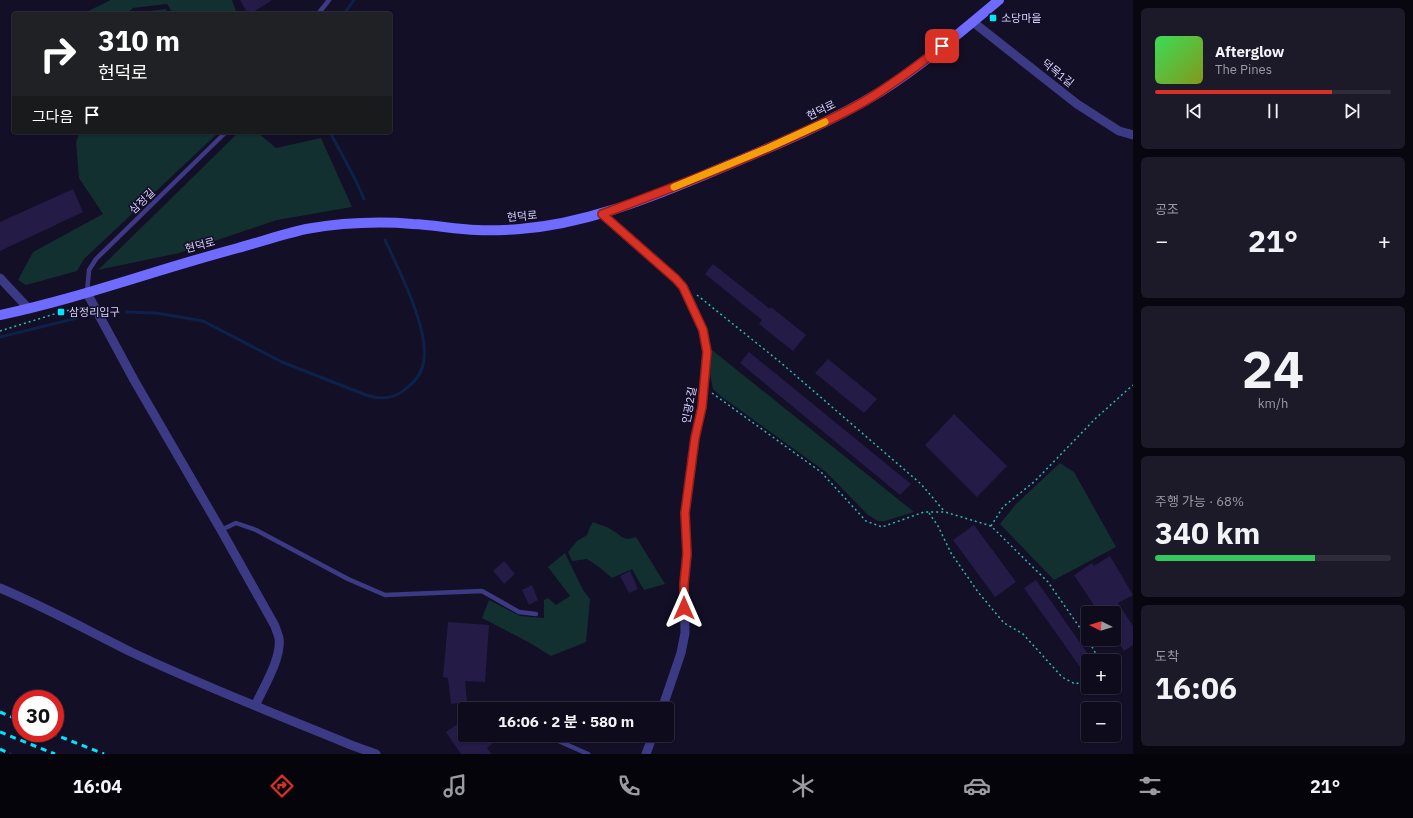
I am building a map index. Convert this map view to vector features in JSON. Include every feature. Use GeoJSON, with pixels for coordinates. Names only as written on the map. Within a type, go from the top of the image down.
{"type":"FeatureCollection","features":[{"type":"Feature","properties":{"kind":"main road","name":"현덕로"},"geometry":{"type":"LineString","coordinates":[[0,315],[29,309],[181,263],[304,230],[362,222],[414,224],[478,230],[520,229],[560,224],[602,214],[684,183],[768,148],[838,116],[880,92],[922,63],[999,0]]}},
{"type":"Feature","properties":{"kind":"street","name":"덕목1길"},"geometry":{"type":"LineString","coordinates":[[973,22],[1077,104],[1119,131],[1133,135]]}},
{"type":"Feature","properties":{"kind":"street","name":"인광2길"},"geometry":{"type":"LineString","coordinates":[[602,214],[676,279],[683,287],[703,330],[707,352],[705,387],[695,438],[685,513],[687,554],[684,584],[685,633],[681,653],[664,702]]}},
{"type":"Feature","properties":{"kind":"street"},"geometry":{"type":"LineString","coordinates":[[0,278],[29,309]]}},
{"type":"Feature","properties":{"kind":"street"},"geometry":{"type":"LineString","coordinates":[[87,292],[134,380],[275,626],[279,639],[278,651],[274,665],[255,706]]}},
{"type":"Feature","properties":{"kind":"street"},"geometry":{"type":"LineString","coordinates":[[0,588],[33,602],[131,652],[193,680],[376,754]]}},
{"type":"Feature","properties":{"kind":"street"},"geometry":{"type":"LineString","coordinates":[[646,754],[650,742]]}},
{"type":"Feature","properties":{"kind":"lane"},"geometry":{"type":"LineString","coordinates":[[320,12],[329,0]]}},
{"type":"Feature","properties":{"kind":"lane","name":"삼정길"},"geometry":{"type":"LineString","coordinates":[[87,292],[89,270],[96,259],[224,134]]}},
{"type":"Feature","properties":{"kind":"lane"},"geometry":{"type":"LineString","coordinates":[[221,530],[236,523],[256,530],[348,579],[386,595],[482,591],[519,612],[536,614]]}},
{"type":"Feature","properties":{"kind":"lane"},"geometry":{"type":"LineString","coordinates":[[561,742],[588,754]]}},
{"type":"Feature","properties":{"kind":"path"},"geometry":{"type":"LineString","coordinates":[[683,287],[697,295],[797,377],[921,484],[945,512]]}},
{"type":"Feature","properties":{"kind":"path"},"geometry":{"type":"LineString","coordinates":[[0,331],[79,308],[88,312]]}},
{"type":"Feature","properties":{"kind":"path"},"geometry":{"type":"LineString","coordinates":[[991,526],[1003,506],[1035,481],[1096,418],[1133,385]]}},
{"type":"Feature","properties":{"kind":"path"},"geometry":{"type":"LineString","coordinates":[[705,387],[820,472],[866,521],[882,527],[924,512],[945,512],[991,526],[1048,582],[1087,638],[1096,654]]}},
{"type":"Feature","properties":{"kind":"path"},"geometry":{"type":"LineString","coordinates":[[928,512],[938,526],[951,553],[978,592],[1004,623],[1023,634],[1062,677],[1075,684],[1081,682]]}},
{"type":"Feature","properties":{"kind":"green space"},"geometry":{"type":"Polygon","coordinates":[[[111,0],[232,0],[236,12],[172,12],[167,4],[133,8],[128,12],[86,12],[111,0]]]}},
{"type":"Feature","properties":{"kind":"green space"},"geometry":{"type":"Polygon","coordinates":[[[166,9],[167,12],[142,12],[166,9]]]}},
{"type":"Feature","properties":{"kind":"green space"},"geometry":{"type":"Polygon","coordinates":[[[79,134],[217,134],[84,259],[77,271],[26,285],[18,280],[33,252],[103,214],[79,178],[76,142],[79,134]]]}},
{"type":"Feature","properties":{"kind":"green space"},"geometry":{"type":"Polygon","coordinates":[[[237,134],[259,134],[276,148],[321,138],[352,207],[277,220],[179,253],[98,270],[237,134]]]}},
{"type":"Feature","properties":{"kind":"green space"},"geometry":{"type":"Polygon","coordinates":[[[712,350],[914,512],[885,521],[878,521],[868,515],[826,472],[713,389],[710,374],[712,350]]]}},
{"type":"Feature","properties":{"kind":"green space"},"geometry":{"type":"Polygon","coordinates":[[[1060,463],[1074,472],[1116,547],[1054,580],[1000,524],[1016,504],[1060,463]]]}},
{"type":"Feature","properties":{"kind":"green space"},"geometry":{"type":"Polygon","coordinates":[[[593,522],[610,529],[625,539],[636,537],[665,584],[644,590],[632,569],[612,578],[587,559],[572,561],[568,552],[577,541],[587,535],[593,522]]]}},
{"type":"Feature","properties":{"kind":"green space"},"geometry":{"type":"Polygon","coordinates":[[[565,553],[583,590],[590,599],[586,642],[551,656],[530,643],[482,618],[489,600],[520,616],[544,618],[544,600],[548,598],[556,605],[570,596],[548,567],[565,553]]]}},
{"type":"Feature","properties":{"kind":"building"},"geometry":{"type":"Polygon","coordinates":[[[240,0],[272,0],[253,12],[247,12],[240,0]]]}},
{"type":"Feature","properties":{"kind":"building"},"geometry":{"type":"Polygon","coordinates":[[[73,189],[83,212],[0,251],[0,222],[73,189]]]}},
{"type":"Feature","properties":{"kind":"building"},"geometry":{"type":"Polygon","coordinates":[[[713,264],[806,335],[793,351],[759,324],[762,320],[705,274],[713,264]]]}},
{"type":"Feature","properties":{"kind":"building"},"geometry":{"type":"Polygon","coordinates":[[[749,352],[911,484],[900,495],[740,363],[749,352]]]}},
{"type":"Feature","properties":{"kind":"building"},"geometry":{"type":"Polygon","coordinates":[[[828,359],[877,399],[864,413],[815,373],[828,359]]]}},
{"type":"Feature","properties":{"kind":"building"},"geometry":{"type":"Polygon","coordinates":[[[954,414],[1007,466],[977,497],[925,445],[954,414]]]}},
{"type":"Feature","properties":{"kind":"building"},"geometry":{"type":"Polygon","coordinates":[[[974,525],[1016,582],[995,597],[953,540],[974,525]]]}},
{"type":"Feature","properties":{"kind":"building"},"geometry":{"type":"Polygon","coordinates":[[[1110,556],[1133,595],[1118,603],[1120,606],[1094,606],[1074,575],[1092,563],[1094,566],[1110,556]]]}},
{"type":"Feature","properties":{"kind":"building"},"geometry":{"type":"Polygon","coordinates":[[[504,561],[515,574],[504,584],[493,571],[504,561]]]}},
{"type":"Feature","properties":{"kind":"building"},"geometry":{"type":"Polygon","coordinates":[[[630,571],[638,589],[629,593],[620,576],[630,571]]]}},
{"type":"Feature","properties":{"kind":"building"},"geometry":{"type":"Polygon","coordinates":[[[1036,580],[1088,654],[1081,654],[1081,668],[1024,588],[1036,580]]]}},
{"type":"Feature","properties":{"kind":"building"},"geometry":{"type":"Polygon","coordinates":[[[532,585],[538,600],[529,605],[522,590],[532,585]]]}},
{"type":"Feature","properties":{"kind":"building"},"geometry":{"type":"Polygon","coordinates":[[[1121,608],[1133,626],[1133,645],[1124,651],[1121,646],[1121,608]]]}},
{"type":"Feature","properties":{"kind":"building"},"geometry":{"type":"Polygon","coordinates":[[[448,622],[489,625],[485,682],[465,681],[467,702],[451,704],[448,678],[443,677],[448,622]]]}},
{"type":"Feature","properties":{"kind":"building"},"geometry":{"type":"Polygon","coordinates":[[[458,724],[458,742],[494,742],[487,748],[492,754],[461,754],[446,732],[458,724]]]}},
{"type":"Feature","properties":{"kind":"waterway"},"geometry":{"type":"LineString","coordinates":[[345,12],[354,0]]}},
{"type":"Feature","properties":{"kind":"waterway"},"geometry":{"type":"LineString","coordinates":[[331,134],[364,199]]}},
{"type":"Feature","properties":{"kind":"waterway"},"geometry":{"type":"LineString","coordinates":[[127,312],[156,313],[203,321],[282,362],[366,395],[377,398],[393,396],[408,387],[419,374],[424,359],[424,346],[422,331],[417,315],[398,267],[385,240]]}},
{"type":"Feature","properties":{"kind":"waterway"},"geometry":{"type":"LineString","coordinates":[[0,337],[77,318]]}},
{"type":"Feature","properties":{"kind":"railway"},"geometry":{"type":"LineString","coordinates":[[0,712],[12,717]]}},
{"type":"Feature","properties":{"kind":"railway"},"geometry":{"type":"LineString","coordinates":[[0,732],[55,754]]}},
{"type":"Feature","properties":{"kind":"railway"},"geometry":{"type":"LineString","coordinates":[[64,738],[104,754]]}},
{"type":"Feature","properties":{"kind":"railway"},"geometry":{"type":"LineString","coordinates":[[0,749],[10,754]]}},
{"type":"Feature","properties":{"kind":"slow traffic"},"geometry":{"type":"LineString","coordinates":[[674,187],[768,148],[825,122]]}},
{"type":"Feature","properties":{"kind":"place","name":"소당마을"},"geometry":{"type":"Point","coordinates":[993,18]}},
{"type":"Feature","properties":{"kind":"place","name":"삼정리입구"},"geometry":{"type":"Point","coordinates":[61,312]}},
{"type":"Feature","properties":{"kind":"route"},"geometry":{"type":"LineString","coordinates":[[684,608],[684,584],[687,554],[685,513],[695,438],[705,387],[707,352],[703,330],[683,287],[676,279],[602,214],[684,183],[768,148],[838,116],[880,92],[922,63],[942,46]]}}]}
